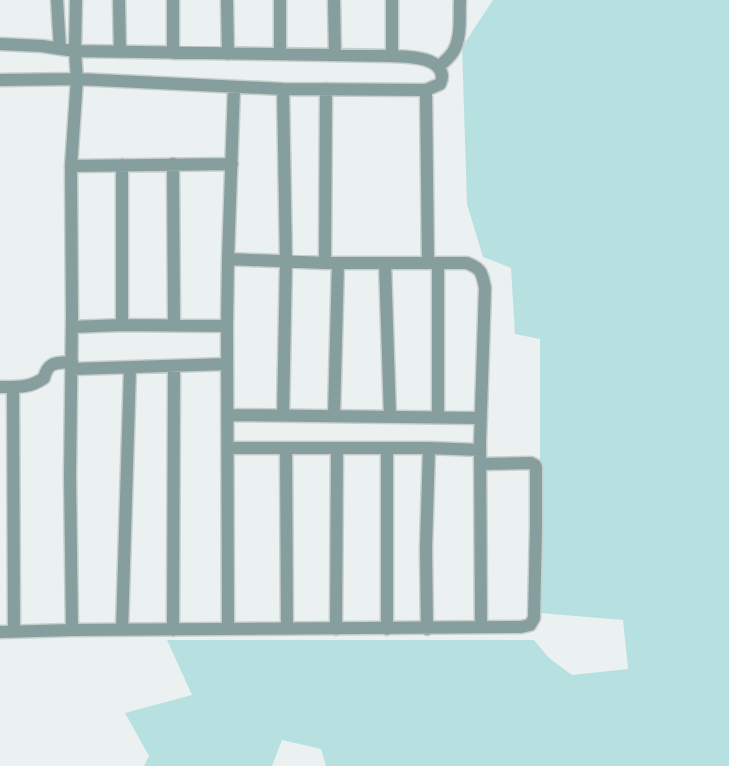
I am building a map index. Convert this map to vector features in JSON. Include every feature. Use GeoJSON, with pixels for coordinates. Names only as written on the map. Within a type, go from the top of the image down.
{"type":"FeatureCollection","features":[{"type":"Feature","properties":{"kind":"street"},"geometry":{"type":"LineString","coordinates":[[57,0],[60,49]]}},
{"type":"Feature","properties":{"kind":"street"},"geometry":{"type":"LineString","coordinates":[[72,630],[70,475],[72,366],[71,166],[77,80],[75,51],[76,0]]}},
{"type":"Feature","properties":{"kind":"street"},"geometry":{"type":"LineString","coordinates":[[120,0],[120,52]]}},
{"type":"Feature","properties":{"kind":"street"},"geometry":{"type":"LineString","coordinates":[[173,0],[173,53]]}},
{"type":"Feature","properties":{"kind":"street"},"geometry":{"type":"LineString","coordinates":[[227,0],[228,54]]}},
{"type":"Feature","properties":{"kind":"street"},"geometry":{"type":"LineString","coordinates":[[280,0],[280,54]]}},
{"type":"Feature","properties":{"kind":"street"},"geometry":{"type":"LineString","coordinates":[[334,0],[335,55]]}},
{"type":"Feature","properties":{"kind":"street"},"geometry":{"type":"LineString","coordinates":[[392,0],[392,56]]}},
{"type":"Feature","properties":{"kind":"street"},"geometry":{"type":"LineString","coordinates":[[438,67],[452,53],[458,40],[460,0]]}},
{"type":"Feature","properties":{"kind":"street"},"geometry":{"type":"LineString","coordinates":[[0,44],[42,46],[75,51],[392,56],[433,62],[438,67],[442,76],[440,84],[426,90],[283,89],[77,80],[0,80]]}},
{"type":"Feature","properties":{"kind":"street"},"geometry":{"type":"LineString","coordinates":[[228,629],[227,326],[234,87]]}},
{"type":"Feature","properties":{"kind":"street"},"geometry":{"type":"LineString","coordinates":[[283,89],[286,261],[283,416]]}},
{"type":"Feature","properties":{"kind":"street"},"geometry":{"type":"LineString","coordinates":[[326,89],[332,263],[334,416]]}},
{"type":"Feature","properties":{"kind":"street"},"geometry":{"type":"LineString","coordinates":[[426,90],[438,417]]}},
{"type":"Feature","properties":{"kind":"street"},"geometry":{"type":"LineString","coordinates":[[173,164],[174,325]]}},
{"type":"Feature","properties":{"kind":"street"},"geometry":{"type":"LineString","coordinates":[[71,166],[232,164]]}},
{"type":"Feature","properties":{"kind":"street"},"geometry":{"type":"LineString","coordinates":[[122,165],[122,325]]}},
{"type":"Feature","properties":{"kind":"street"},"geometry":{"type":"LineString","coordinates":[[228,259],[332,263],[467,263],[478,267],[483,276],[485,288],[480,450],[481,627]]}},
{"type":"Feature","properties":{"kind":"street"},"geometry":{"type":"LineString","coordinates":[[385,263],[390,417]]}},
{"type":"Feature","properties":{"kind":"street"},"geometry":{"type":"LineString","coordinates":[[72,327],[122,325],[227,326]]}},
{"type":"Feature","properties":{"kind":"street"},"geometry":{"type":"LineString","coordinates":[[0,387],[29,386],[37,383],[44,378],[49,366],[54,364],[130,368],[227,364]]}},
{"type":"Feature","properties":{"kind":"street"},"geometry":{"type":"LineString","coordinates":[[173,630],[174,367]]}},
{"type":"Feature","properties":{"kind":"street"},"geometry":{"type":"LineString","coordinates":[[122,630],[130,368]]}},
{"type":"Feature","properties":{"kind":"street"},"geometry":{"type":"LineString","coordinates":[[14,387],[14,631]]}},
{"type":"Feature","properties":{"kind":"street"},"geometry":{"type":"LineString","coordinates":[[228,416],[481,418]]}},
{"type":"Feature","properties":{"kind":"street"},"geometry":{"type":"LineString","coordinates":[[228,448],[429,448],[480,450]]}},
{"type":"Feature","properties":{"kind":"street"},"geometry":{"type":"LineString","coordinates":[[286,448],[287,629]]}},
{"type":"Feature","properties":{"kind":"street"},"geometry":{"type":"LineString","coordinates":[[336,629],[337,448]]}},
{"type":"Feature","properties":{"kind":"street"},"geometry":{"type":"LineString","coordinates":[[387,448],[387,629]]}},
{"type":"Feature","properties":{"kind":"street"},"geometry":{"type":"LineString","coordinates":[[427,628],[426,548],[429,448]]}},
{"type":"Feature","properties":{"kind":"street"},"geometry":{"type":"LineString","coordinates":[[0,632],[387,629],[521,627],[530,625],[534,618],[535,465],[531,463],[481,464]]}},
{"type":"Feature","properties":{"kind":"shaded area"},"geometry":{"type":"Polygon","coordinates":[[[493,0],[729,0],[729,766],[326,766],[321,749],[282,740],[272,766],[144,766],[149,756],[125,713],[192,695],[167,640],[534,640],[549,658],[572,675],[628,669],[623,620],[540,613],[540,339],[515,334],[511,268],[483,257],[467,204],[462,47],[493,0]]]}}]}
